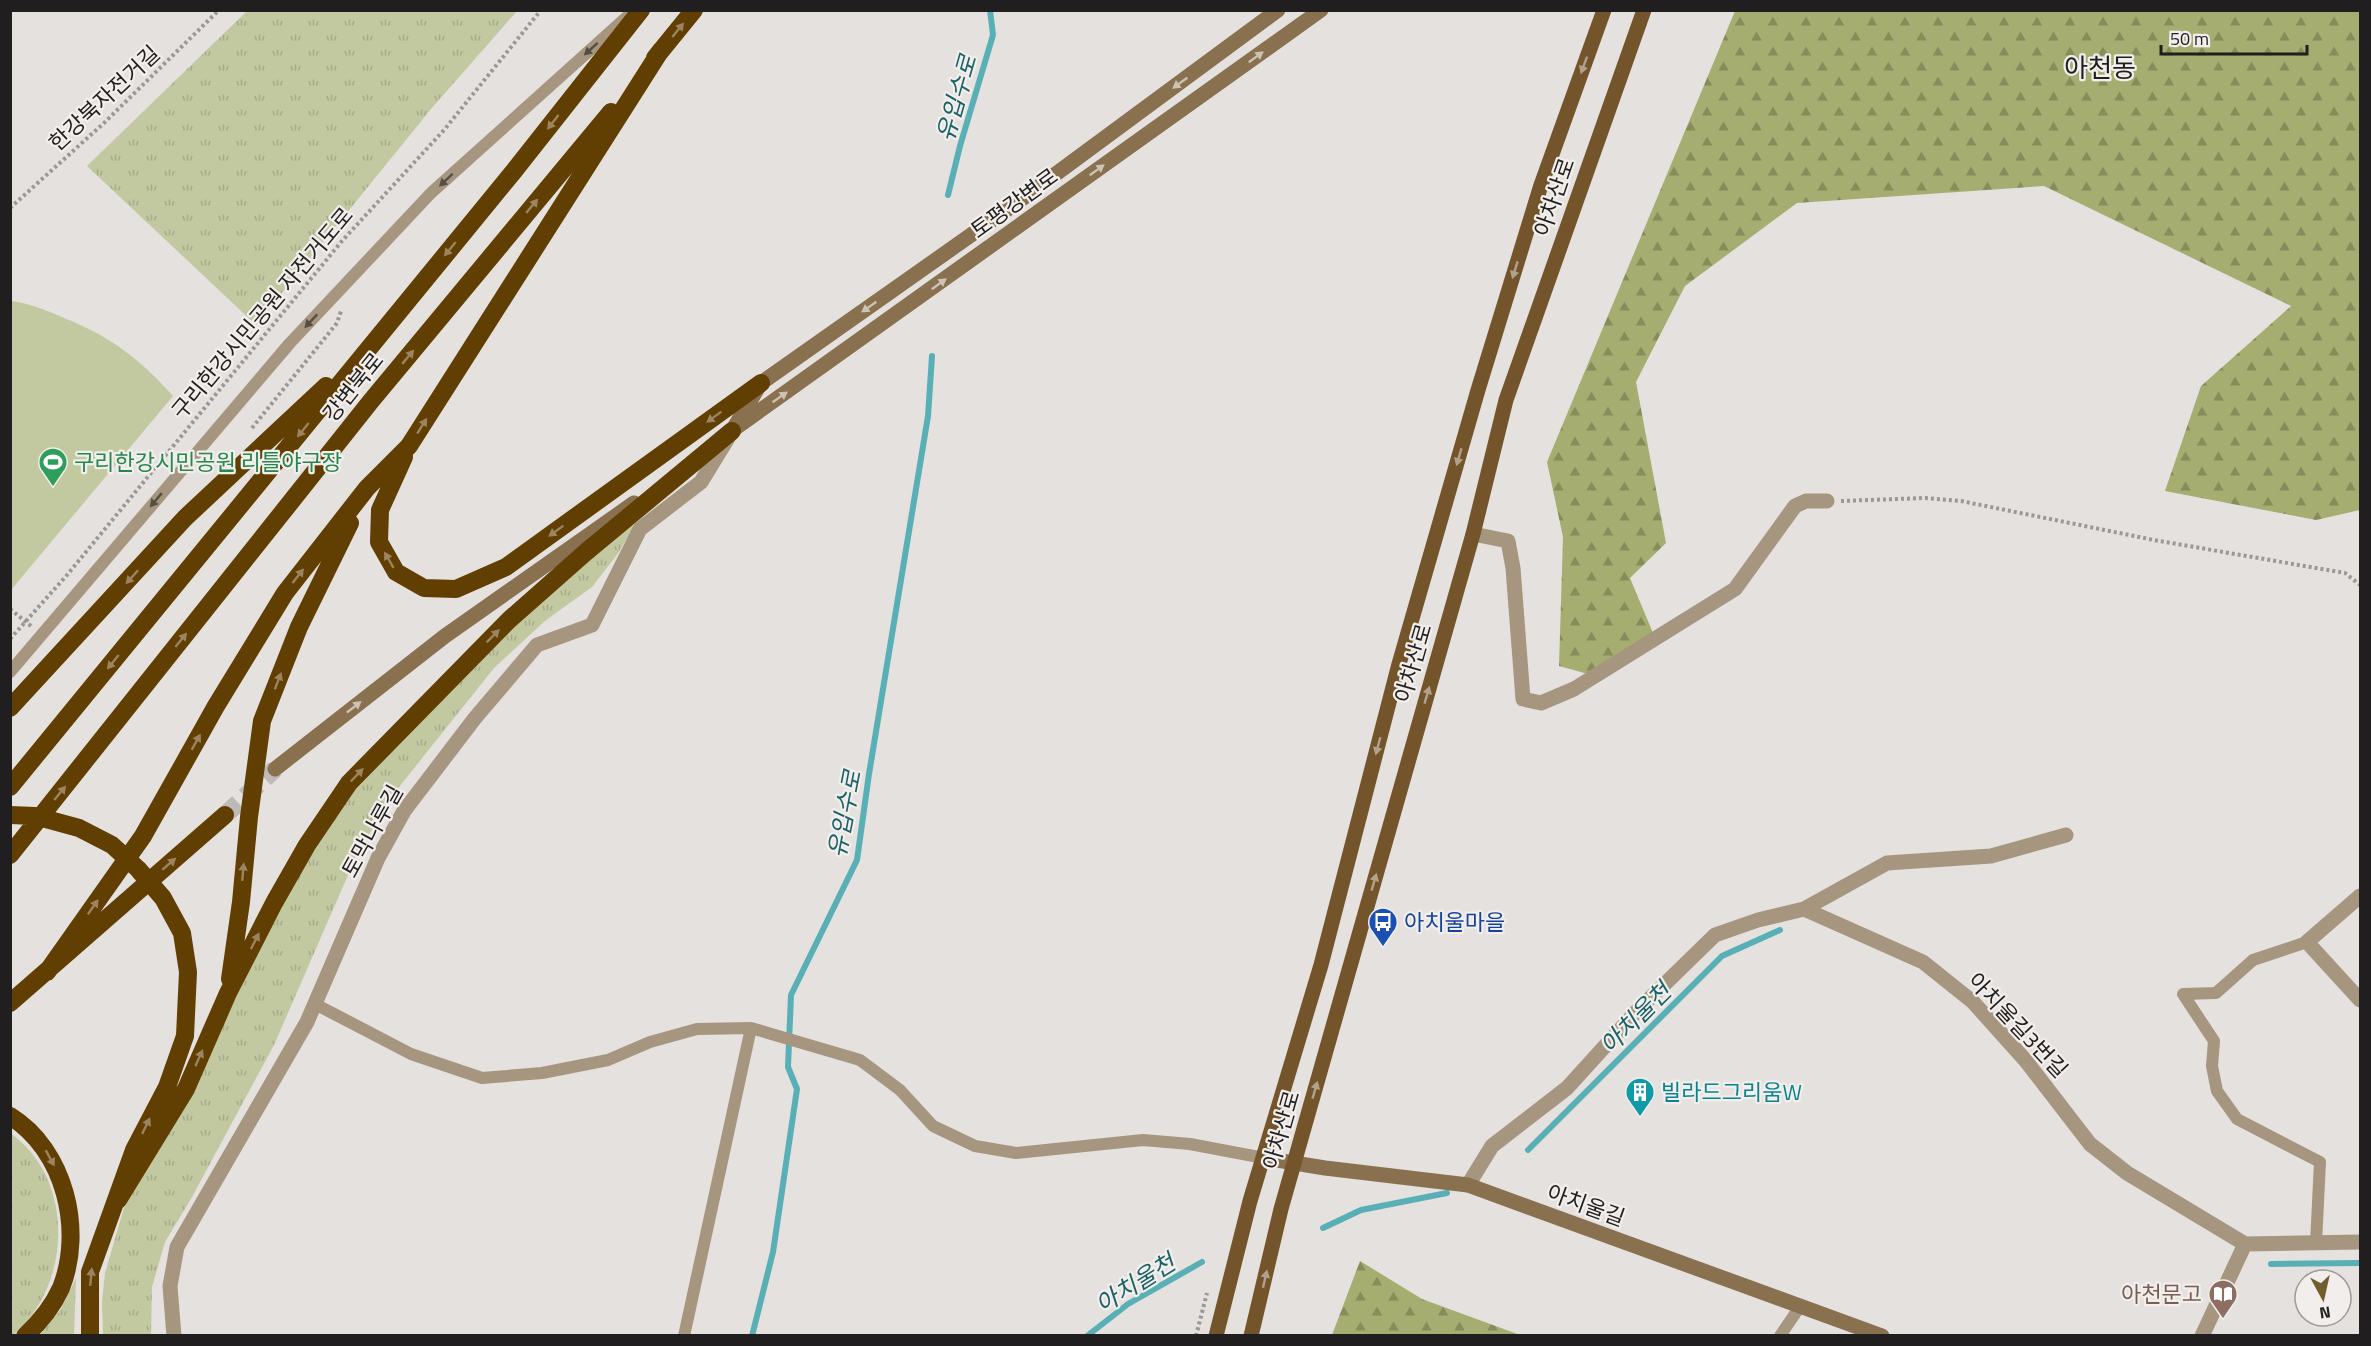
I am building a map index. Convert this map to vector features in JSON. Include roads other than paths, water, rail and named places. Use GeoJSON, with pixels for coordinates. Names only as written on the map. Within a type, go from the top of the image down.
{"type":"FeatureCollection","features":[{"type":"Feature","properties":{"kind":"highway","name":"강변북로"},"geometry":{"type":"LineString","coordinates":[[10,787],[380,336],[641,10]]}},
{"type":"Feature","properties":{"kind":"highway","name":"강변북로"},"geometry":{"type":"LineString","coordinates":[[10,855],[371,402],[694,10]]}},
{"type":"Feature","properties":{"kind":"highway"},"geometry":{"type":"LineString","coordinates":[[661,50],[409,446],[380,510],[379,542],[396,572],[424,588],[456,589],[506,567],[761,383]]}},
{"type":"Feature","properties":{"kind":"highway"},"geometry":{"type":"LineString","coordinates":[[10,708],[185,518],[380,336]]}},
{"type":"Feature","properties":{"kind":"highway"},"geometry":{"type":"LineString","coordinates":[[118,1200],[186,1089],[228,993],[270,911],[307,845],[349,783],[509,621],[586,552],[732,431]]}},
{"type":"Feature","properties":{"kind":"highway"},"geometry":{"type":"LineString","coordinates":[[47,972],[143,836],[216,706],[285,593],[367,488],[409,446]]}},
{"type":"Feature","properties":{"kind":"highway"},"geometry":{"type":"LineString","coordinates":[[228,993],[262,721],[298,627],[367,488]]}},
{"type":"Feature","properties":{"kind":"highway"},"geometry":{"type":"LineString","coordinates":[[10,815],[35,816],[79,828],[112,845],[138,868],[178,923],[182,933],[188,972],[185,1036],[167,1087],[134,1150],[118,1200],[90,1272],[90,1335]]}},
{"type":"Feature","properties":{"kind":"highway"},"geometry":{"type":"LineString","coordinates":[[10,1003],[225,815]]}},
{"type":"Feature","properties":{"kind":"highway"},"geometry":{"type":"LineString","coordinates":[[10,1116],[22,1123],[49,1153],[63,1185],[69,1217],[71,1250],[61,1289],[39,1323],[25,1335]]}},
{"type":"Feature","properties":{"kind":"main road","name":"아차산로"},"geometry":{"type":"LineString","coordinates":[[1216,1335],[1250,1201],[1321,965],[1399,664],[1478,390],[1540,184],[1604,10]]}},
{"type":"Feature","properties":{"kind":"main road","name":"아차산로"},"geometry":{"type":"LineString","coordinates":[[1251,1335],[1281,1209],[1473,534],[1506,400],[1644,10]]}},
{"type":"Feature","properties":{"kind":"street","name":"토평강변로"},"geometry":{"type":"LineString","coordinates":[[761,383],[1015,204],[1278,10]]}},
{"type":"Feature","properties":{"kind":"street","name":"토평강변로"},"geometry":{"type":"LineString","coordinates":[[275,770],[445,636],[1321,10]]}},
{"type":"Feature","properties":{"kind":"street"},"geometry":{"type":"LineString","coordinates":[[732,431],[761,383]]}},
{"type":"Feature","properties":{"kind":"street","name":"토막나루길"},"geometry":{"type":"LineString","coordinates":[[174,1335],[170,1286],[177,1247],[271,1081],[287,1059],[315,1004],[378,858],[404,811],[475,718],[537,645],[592,625],[640,528],[701,482],[732,431]]}},
{"type":"Feature","properties":{"kind":"street"},"geometry":{"type":"LineString","coordinates":[[1473,534],[1508,541],[1513,568],[1523,699],[1540,703],[1574,689],[1735,590],[1795,506],[1806,501],[1827,501]]}},
{"type":"Feature","properties":{"kind":"street"},"geometry":{"type":"LineString","coordinates":[[1468,1185],[1492,1146],[1567,1088],[1636,1012],[1715,935],[1758,920],[1804,909],[1887,863],[1991,856],[2066,835]]}},
{"type":"Feature","properties":{"kind":"street"},"geometry":{"type":"LineString","coordinates":[[2361,896],[2307,942],[2361,1000]]}},
{"type":"Feature","properties":{"kind":"street","name":"아치울길3번길"},"geometry":{"type":"LineString","coordinates":[[1804,909],[1923,962],[1973,1002],[2026,1061],[2090,1143],[2127,1173],[2245,1244]]}},
{"type":"Feature","properties":{"kind":"street","name":"아치울길"},"geometry":{"type":"LineString","coordinates":[[1263,1158],[1325,1168],[1468,1185],[1882,1335]]}},
{"type":"Feature","properties":{"kind":"street"},"geometry":{"type":"LineString","coordinates":[[2202,1335],[2245,1244],[2361,1242]]}},
{"type":"Feature","properties":{"kind":"lane"},"geometry":{"type":"LineString","coordinates":[[10,672],[290,343],[431,193],[634,10]]}},
{"type":"Feature","properties":{"kind":"lane"},"geometry":{"type":"LineString","coordinates":[[2307,942],[2253,960],[2216,993],[2183,994],[2214,1041],[2212,1065],[2217,1091],[2237,1119],[2320,1162],[2316,1243]]}},
{"type":"Feature","properties":{"kind":"lane"},"geometry":{"type":"LineString","coordinates":[[315,1004],[411,1054],[482,1078],[542,1073],[608,1060],[650,1042],[697,1029],[754,1028],[860,1060],[900,1090],[933,1126],[975,1146],[1016,1154],[1143,1140],[1190,1144],[1263,1158]]}},
{"type":"Feature","properties":{"kind":"lane"},"geometry":{"type":"LineString","coordinates":[[684,1335],[754,1028]]}},
{"type":"Feature","properties":{"kind":"lane"},"geometry":{"type":"LineString","coordinates":[[1780,1335],[1801,1305]]}},
{"type":"Feature","properties":{"kind":"waterway","name":"유입수로"},"geometry":{"type":"LineString","coordinates":[[948,195],[993,35],[990,10]]}},
{"type":"Feature","properties":{"kind":"waterway","name":"유입수로"},"geometry":{"type":"LineString","coordinates":[[752,1336],[773,1252],[797,1089],[788,1067],[791,995],[857,860],[928,416],[932,356]]}},
{"type":"Feature","properties":{"kind":"waterway","name":"아치울천"},"geometry":{"type":"LineString","coordinates":[[1528,1150],[1722,956],[1780,930]]}},
{"type":"Feature","properties":{"kind":"waterway","name":"아치울천"},"geometry":{"type":"LineString","coordinates":[[1323,1228],[1361,1210],[1447,1193]]}},
{"type":"Feature","properties":{"kind":"waterway","name":"아치울천"},"geometry":{"type":"LineString","coordinates":[[1087,1336],[1128,1304],[1202,1262]]}},
{"type":"Feature","properties":{"kind":"waterway","name":"아치울천"},"geometry":{"type":"LineString","coordinates":[[2271,1264],[2360,1263]]}},
{"type":"Feature","properties":{"kind":"tunnel"},"geometry":{"type":"LineString","coordinates":[[225,815],[275,769]]}},
{"type":"Feature","properties":{"kind":"place","name":"구리한강시민공원 리틀야구장"},"geometry":{"type":"Point","coordinates":[53,488]}},
{"type":"Feature","properties":{"kind":"place","name":"아치울마을"},"geometry":{"type":"Point","coordinates":[1383,948]}},
{"type":"Feature","properties":{"kind":"place","name":"빌라드그리움W"},"geometry":{"type":"Point","coordinates":[1640,1118]}},
{"type":"Feature","properties":{"kind":"place","name":"아천문고"},"geometry":{"type":"Point","coordinates":[2223,1320]}},
{"type":"Feature","properties":{"kind":"district","name":"아천동"},"geometry":{"type":"Point","coordinates":[2100,67]}}]}
